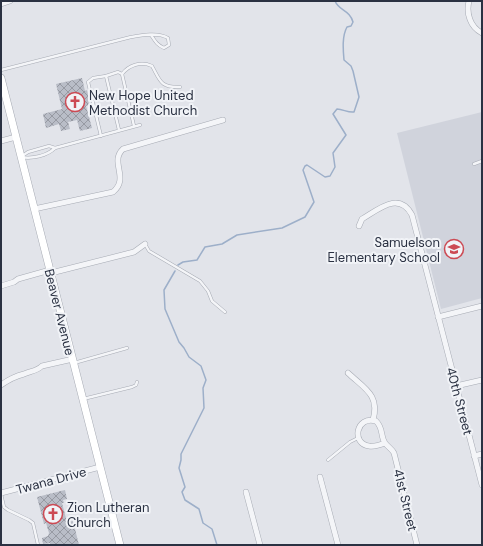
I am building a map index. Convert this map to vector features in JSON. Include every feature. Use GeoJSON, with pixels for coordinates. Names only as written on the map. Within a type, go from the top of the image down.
{"type":"FeatureCollection","features":[{"type":"Feature","properties":{"kind":"main road","name":"Beaver Avenue"},"geometry":{"type":"LineString","coordinates":[[1,78],[120,545]]}},
{"type":"Feature","properties":{"kind":"street"},"geometry":{"type":"LineString","coordinates":[[1,4],[10,1]]}},
{"type":"Feature","properties":{"kind":"street"},"geometry":{"type":"LineString","coordinates":[[469,1],[468,15],[471,23],[482,33]]}},
{"type":"Feature","properties":{"kind":"street"},"geometry":{"type":"LineString","coordinates":[[34,209],[113,192],[117,189],[121,182],[118,159],[123,148],[223,120]]}},
{"type":"Feature","properties":{"kind":"street"},"geometry":{"type":"LineString","coordinates":[[1,141],[16,137]]}},
{"type":"Feature","properties":{"kind":"street","name":"40th Street"},"geometry":{"type":"LineString","coordinates":[[359,226],[362,219],[390,204],[401,204],[408,209],[412,215],[482,485]]}},
{"type":"Feature","properties":{"kind":"street"},"geometry":{"type":"LineString","coordinates":[[1,286],[14,282],[18,279],[134,252],[145,244]]}},
{"type":"Feature","properties":{"kind":"street"},"geometry":{"type":"LineString","coordinates":[[438,317],[482,306]]}},
{"type":"Feature","properties":{"kind":"street"},"geometry":{"type":"LineString","coordinates":[[1,385],[6,381],[38,370],[42,366],[73,361]]}},
{"type":"Feature","properties":{"kind":"street"},"geometry":{"type":"LineString","coordinates":[[348,374],[372,396],[376,406],[373,420]]}},
{"type":"Feature","properties":{"kind":"street"},"geometry":{"type":"LineString","coordinates":[[456,386],[482,380]]}},
{"type":"Feature","properties":{"kind":"street"},"geometry":{"type":"LineString","coordinates":[[373,420],[376,421],[381,427],[385,443],[372,447],[364,445],[358,438],[358,434],[360,425],[367,421],[373,420]]}},
{"type":"Feature","properties":{"kind":"street","name":"41st Street"},"geometry":{"type":"LineString","coordinates":[[385,443],[392,449],[395,456],[417,545]]}},
{"type":"Feature","properties":{"kind":"street"},"geometry":{"type":"LineString","coordinates":[[474,456],[482,454]]}},
{"type":"Feature","properties":{"kind":"street","name":"Twana Drive"},"geometry":{"type":"LineString","coordinates":[[1,493],[100,467]]}},
{"type":"Feature","properties":{"kind":"street"},"geometry":{"type":"LineString","coordinates":[[320,477],[338,545]]}},
{"type":"Feature","properties":{"kind":"street"},"geometry":{"type":"LineString","coordinates":[[246,492],[260,545]]}},
{"type":"Feature","properties":{"kind":"lane"},"geometry":{"type":"LineString","coordinates":[[1,70],[131,37],[151,35],[167,36],[169,41],[168,45],[164,48],[157,44],[151,35]]}},
{"type":"Feature","properties":{"kind":"lane"},"geometry":{"type":"LineString","coordinates":[[122,74],[129,67],[147,64],[152,66],[160,81],[172,87],[180,87]]}},
{"type":"Feature","properties":{"kind":"lane"},"geometry":{"type":"LineString","coordinates":[[101,136],[88,82],[93,78],[118,72],[122,74]]}},
{"type":"Feature","properties":{"kind":"lane"},"geometry":{"type":"LineString","coordinates":[[122,74],[134,126]]}},
{"type":"Feature","properties":{"kind":"lane"},"geometry":{"type":"LineString","coordinates":[[106,76],[119,130]]}},
{"type":"Feature","properties":{"kind":"lane"},"geometry":{"type":"LineString","coordinates":[[21,157],[30,159],[51,152],[55,148],[140,125]]}},
{"type":"Feature","properties":{"kind":"lane"},"geometry":{"type":"LineString","coordinates":[[21,157],[28,152],[49,146],[55,148]]}},
{"type":"Feature","properties":{"kind":"lane"},"geometry":{"type":"LineString","coordinates":[[474,164],[482,161]]}},
{"type":"Feature","properties":{"kind":"lane"},"geometry":{"type":"LineString","coordinates":[[145,244],[149,251],[200,281],[208,291],[212,301],[225,312]]}},
{"type":"Feature","properties":{"kind":"lane"},"geometry":{"type":"LineString","coordinates":[[73,361],[128,348]]}},
{"type":"Feature","properties":{"kind":"lane"},"geometry":{"type":"LineString","coordinates":[[83,400],[132,387],[136,385],[137,382]]}},
{"type":"Feature","properties":{"kind":"lane"},"geometry":{"type":"LineString","coordinates":[[328,460],[350,442],[358,438]]}},
{"type":"Feature","properties":{"kind":"lane"},"geometry":{"type":"LineString","coordinates":[[1,493],[4,507],[33,523],[38,545]]}},
{"type":"Feature","properties":{"kind":"shaded area","name":"Samuelson Elementary School"},"geometry":{"type":"Polygon","coordinates":[[[482,112],[482,298],[441,309],[397,133],[482,112]]]}},
{"type":"Feature","properties":{"kind":"building","name":"New Hope United Methodist Church"},"geometry":{"type":"Polygon","coordinates":[[[82,78],[85,91],[87,90],[89,99],[89,105],[86,106],[92,128],[80,131],[77,120],[68,122],[70,129],[61,131],[59,124],[46,128],[43,114],[62,109],[56,84],[82,78]]]}},
{"type":"Feature","properties":{"kind":"building","name":"Zion Lutheran Church"},"geometry":{"type":"Polygon","coordinates":[[[65,490],[67,499],[63,500],[64,503],[62,503],[67,522],[73,521],[79,545],[43,544],[42,538],[48,536],[49,533],[46,523],[44,524],[37,497],[65,490]]]}},
{"type":"Feature","properties":{"kind":"waterway"},"geometry":{"type":"LineString","coordinates":[[178,265],[183,262],[197,260],[205,247],[222,244],[237,235],[282,228],[305,217],[314,202],[303,170],[305,166],[307,165],[325,177],[330,176],[335,167],[333,153],[346,135],[333,114],[337,109],[354,112],[359,97],[351,66],[344,60],[344,34],[347,27],[351,26],[353,22],[352,18],[339,7],[335,1]]}},
{"type":"Feature","properties":{"kind":"waterway"},"geometry":{"type":"LineString","coordinates":[[175,271],[164,290],[165,309],[179,342],[189,357],[201,366],[206,380],[203,388],[204,408],[181,454],[179,468],[185,487],[182,492],[185,500],[199,509],[203,523],[212,529],[217,545]]}},
{"type":"Feature","properties":{"kind":"place","name":"New Hope United Methodist Church"},"geometry":{"type":"Point","coordinates":[75,102]}},
{"type":"Feature","properties":{"kind":"place","name":"Samuelson Elementary School"},"geometry":{"type":"Point","coordinates":[454,249]}},
{"type":"Feature","properties":{"kind":"place","name":"Zion Lutheran Church"},"geometry":{"type":"Point","coordinates":[53,514]}}]}
